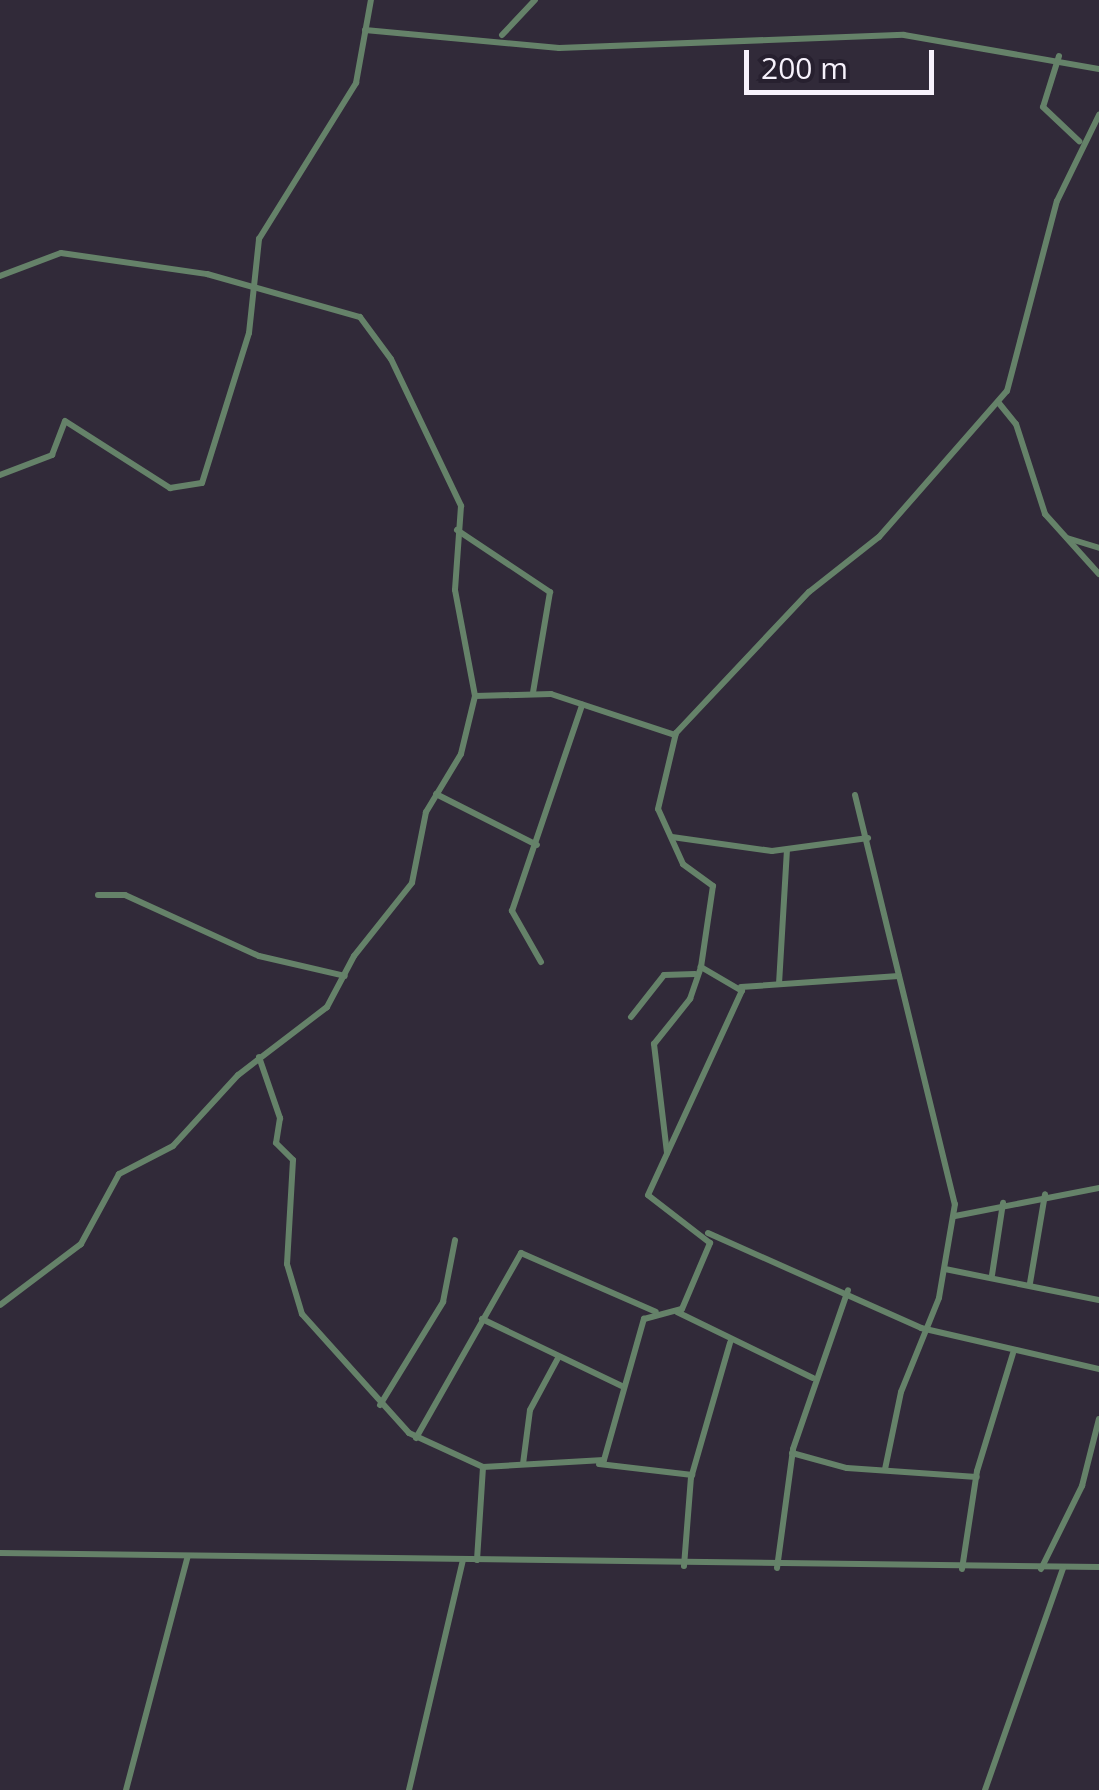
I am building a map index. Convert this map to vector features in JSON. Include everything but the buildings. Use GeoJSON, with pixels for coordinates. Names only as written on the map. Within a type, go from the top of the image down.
{"type":"FeatureCollection","features":[{"type":"Feature","properties":{"kind":"street"},"geometry":{"type":"LineString","coordinates":[[0,475],[52,455],[65,421],[170,488],[200,484],[249,332],[249,293],[258,239],[356,83],[371,0]]}},
{"type":"Feature","properties":{"kind":"street"},"geometry":{"type":"LineString","coordinates":[[501,36],[535,0]]}},
{"type":"Feature","properties":{"kind":"street"},"geometry":{"type":"LineString","coordinates":[[365,30],[501,36],[559,48],[859,33],[1059,56],[1099,69]]}},
{"type":"Feature","properties":{"kind":"street"},"geometry":{"type":"LineString","coordinates":[[1059,56],[1043,107],[1079,141]]}},
{"type":"Feature","properties":{"kind":"street"},"geometry":{"type":"LineString","coordinates":[[668,1154],[654,1044],[690,999],[713,886],[688,871],[657,806],[675,735],[809,592],[879,536],[998,402],[1016,372],[1079,141],[1099,115]]}},
{"type":"Feature","properties":{"kind":"street"},"geometry":{"type":"LineString","coordinates":[[0,276],[61,253],[207,274],[249,293],[350,312],[367,324],[459,502],[455,590],[475,696],[461,754],[436,794],[412,883],[344,976],[328,1007],[259,1057],[173,1146],[115,1179],[70,1255],[0,1305]]}},
{"type":"Feature","properties":{"kind":"street"},"geometry":{"type":"LineString","coordinates":[[998,402],[1014,420],[1045,514],[1099,574]]}},
{"type":"Feature","properties":{"kind":"street"},"geometry":{"type":"LineString","coordinates":[[457,530],[550,592],[532,692]]}},
{"type":"Feature","properties":{"kind":"street"},"geometry":{"type":"LineString","coordinates":[[1065,537],[1099,548]]}},
{"type":"Feature","properties":{"kind":"street"},"geometry":{"type":"LineString","coordinates":[[475,696],[532,692],[675,735]]}},
{"type":"Feature","properties":{"kind":"street"},"geometry":{"type":"LineString","coordinates":[[541,962],[512,912],[582,705]]}},
{"type":"Feature","properties":{"kind":"street"},"geometry":{"type":"LineString","coordinates":[[436,794],[537,845]]}},
{"type":"Feature","properties":{"kind":"street"},"geometry":{"type":"LineString","coordinates":[[855,795],[955,1216],[945,1268],[926,1329],[900,1392],[885,1469]]}},
{"type":"Feature","properties":{"kind":"street"},"geometry":{"type":"LineString","coordinates":[[672,838],[787,851],[868,838]]}},
{"type":"Feature","properties":{"kind":"street"},"geometry":{"type":"LineString","coordinates":[[779,984],[787,851]]}},
{"type":"Feature","properties":{"kind":"street"},"geometry":{"type":"LineString","coordinates":[[98,894],[125,895],[259,956],[344,976]]}},
{"type":"Feature","properties":{"kind":"street"},"geometry":{"type":"LineString","coordinates":[[631,1018],[664,975],[698,971],[741,988],[898,976]]}},
{"type":"Feature","properties":{"kind":"street"},"geometry":{"type":"LineString","coordinates":[[741,988],[668,1154],[648,1190],[651,1204],[707,1232],[848,1290],[926,1329],[1013,1354],[1099,1370]]}},
{"type":"Feature","properties":{"kind":"street"},"geometry":{"type":"LineString","coordinates":[[259,1057],[278,1106],[276,1144],[293,1160],[290,1290],[315,1334],[380,1405],[416,1438],[484,1468],[598,1464],[692,1475]]}},
{"type":"Feature","properties":{"kind":"street"},"geometry":{"type":"LineString","coordinates":[[955,1216],[1045,1194],[1099,1188]]}},
{"type":"Feature","properties":{"kind":"street"},"geometry":{"type":"LineString","coordinates":[[1030,1283],[1045,1194]]}},
{"type":"Feature","properties":{"kind":"street"},"geometry":{"type":"LineString","coordinates":[[992,1275],[1004,1203]]}},
{"type":"Feature","properties":{"kind":"street"},"geometry":{"type":"LineString","coordinates":[[678,1312],[707,1232]]}},
{"type":"Feature","properties":{"kind":"street"},"geometry":{"type":"LineString","coordinates":[[380,1405],[442,1302],[455,1240]]}},
{"type":"Feature","properties":{"kind":"street"},"geometry":{"type":"LineString","coordinates":[[416,1438],[482,1318],[524,1252],[656,1312],[678,1312],[730,1343],[813,1378]]}},
{"type":"Feature","properties":{"kind":"street"},"geometry":{"type":"LineString","coordinates":[[945,1268],[1099,1300]]}},
{"type":"Feature","properties":{"kind":"street"},"geometry":{"type":"LineString","coordinates":[[777,1568],[792,1453],[813,1378],[848,1290]]}},
{"type":"Feature","properties":{"kind":"street"},"geometry":{"type":"LineString","coordinates":[[598,1464],[622,1386],[656,1312]]}},
{"type":"Feature","properties":{"kind":"street"},"geometry":{"type":"LineString","coordinates":[[482,1318],[622,1386]]}},
{"type":"Feature","properties":{"kind":"street"},"geometry":{"type":"LineString","coordinates":[[684,1566],[692,1475],[730,1343]]}},
{"type":"Feature","properties":{"kind":"street"},"geometry":{"type":"LineString","coordinates":[[962,1569],[976,1477],[1013,1354]]}},
{"type":"Feature","properties":{"kind":"street"},"geometry":{"type":"LineString","coordinates":[[522,1464],[530,1410],[558,1358]]}},
{"type":"Feature","properties":{"kind":"street"},"geometry":{"type":"LineString","coordinates":[[1041,1568],[1082,1486],[1099,1419]]}},
{"type":"Feature","properties":{"kind":"street"},"geometry":{"type":"LineString","coordinates":[[792,1453],[885,1469],[976,1477]]}},
{"type":"Feature","properties":{"kind":"street"},"geometry":{"type":"LineString","coordinates":[[477,1560],[484,1468]]}},
{"type":"Feature","properties":{"kind":"street"},"geometry":{"type":"LineString","coordinates":[[0,1552],[777,1568],[1099,1568]]}},
{"type":"Feature","properties":{"kind":"street"},"geometry":{"type":"LineString","coordinates":[[126,1790],[188,1556]]}},
{"type":"Feature","properties":{"kind":"street"},"geometry":{"type":"LineString","coordinates":[[409,1790],[463,1560]]}},
{"type":"Feature","properties":{"kind":"street"},"geometry":{"type":"LineString","coordinates":[[985,1790],[1064,1568]]}}]}
